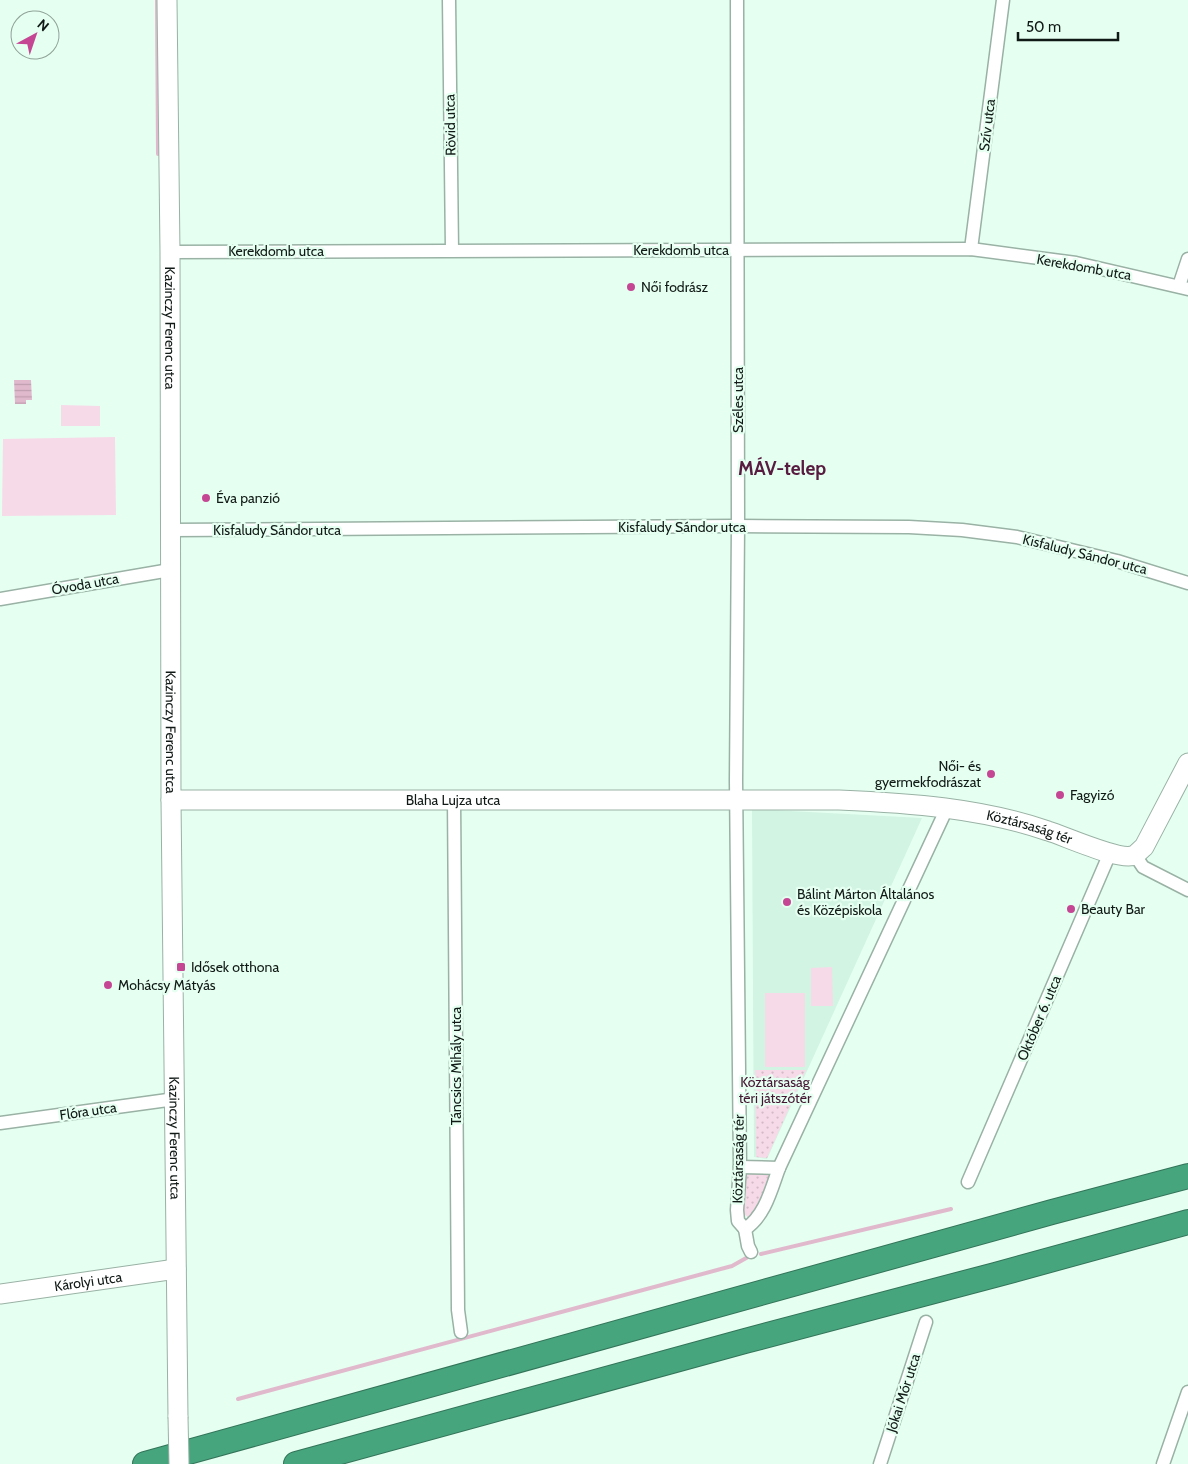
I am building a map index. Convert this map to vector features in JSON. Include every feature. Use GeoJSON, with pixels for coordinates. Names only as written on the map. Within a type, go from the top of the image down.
{"type":"FeatureCollection","features":[{"type":"Feature","properties":{"kind":"highway"},"geometry":{"type":"LineString","coordinates":[[145,1464],[1188,1176]]}},
{"type":"Feature","properties":{"kind":"highway"},"geometry":{"type":"LineString","coordinates":[[296,1464],[745,1340],[1188,1222]]}},
{"type":"Feature","properties":{"kind":"highway"},"geometry":{"type":"LineString","coordinates":[[1161,1230],[1188,1230]]}},
{"type":"Feature","properties":{"kind":"street","name":"Kazinczy Ferenc utca"},"geometry":{"type":"LineString","coordinates":[[167,0],[170,252],[171,800],[179,1464]]}},
{"type":"Feature","properties":{"kind":"street","name":"Rövid utca"},"geometry":{"type":"LineString","coordinates":[[449,0],[452,250]]}},
{"type":"Feature","properties":{"kind":"street","name":"Széles utca"},"geometry":{"type":"LineString","coordinates":[[736,800],[738,526],[737,0]]}},
{"type":"Feature","properties":{"kind":"street","name":"Szív utca"},"geometry":{"type":"LineString","coordinates":[[971,249],[1003,0]]}},
{"type":"Feature","properties":{"kind":"street","name":"Kerekdomb utca"},"geometry":{"type":"LineString","coordinates":[[170,252],[971,249],[1076,263],[1184,287]]}},
{"type":"Feature","properties":{"kind":"street"},"geometry":{"type":"LineString","coordinates":[[1184,287],[1188,259]]}},
{"type":"Feature","properties":{"kind":"street","name":"Kisfaludy Sándor utca"},"geometry":{"type":"LineString","coordinates":[[170,530],[738,526],[909,527],[1017,537],[1108,558],[1188,583]]}},
{"type":"Feature","properties":{"kind":"street","name":"Óvoda utca"},"geometry":{"type":"LineString","coordinates":[[0,599],[170,570]]}},
{"type":"Feature","properties":{"kind":"street"},"geometry":{"type":"LineString","coordinates":[[1110,853],[1125,856],[1135,855],[1144,847],[1188,763]]}},
{"type":"Feature","properties":{"kind":"street","name":"Táncsics Mihály utca"},"geometry":{"type":"LineString","coordinates":[[454,799],[458,1310],[461,1332]]}},
{"type":"Feature","properties":{"kind":"street","name":"Blaha Lujza utca"},"geometry":{"type":"LineString","coordinates":[[171,800],[736,800]]}},
{"type":"Feature","properties":{"kind":"street","name":"Köztársaság tér"},"geometry":{"type":"LineString","coordinates":[[947,808],[779,1168],[766,1203],[754,1223],[744,1229],[738,1221],[740,1167],[736,800],[839,800],[947,808],[1006,818],[1048,830],[1110,853]]}},
{"type":"Feature","properties":{"kind":"street","name":"Október 6. utca"},"geometry":{"type":"LineString","coordinates":[[968,1182],[1110,853]]}},
{"type":"Feature","properties":{"kind":"street"},"geometry":{"type":"LineString","coordinates":[[1135,855],[1143,867],[1188,890]]}},
{"type":"Feature","properties":{"kind":"street","name":"Flóra utca"},"geometry":{"type":"LineString","coordinates":[[0,1123],[175,1099]]}},
{"type":"Feature","properties":{"kind":"street"},"geometry":{"type":"LineString","coordinates":[[740,1167],[779,1168]]}},
{"type":"Feature","properties":{"kind":"street"},"geometry":{"type":"LineString","coordinates":[[744,1229],[751,1252]]}},
{"type":"Feature","properties":{"kind":"street","name":"Károlyi utca"},"geometry":{"type":"LineString","coordinates":[[0,1294],[176,1269]]}},
{"type":"Feature","properties":{"kind":"street","name":"Jókai Mór utca"},"geometry":{"type":"LineString","coordinates":[[880,1464],[926,1322]]}},
{"type":"Feature","properties":{"kind":"street"},"geometry":{"type":"LineString","coordinates":[[1163,1464],[1188,1392]]}},
{"type":"Feature","properties":{"kind":"shaded area"},"geometry":{"type":"Polygon","coordinates":[[[14,380],[31,380],[32,400],[26,400],[26,404],[15,404],[14,380]]]}},
{"type":"Feature","properties":{"kind":"shaded area"},"geometry":{"type":"Polygon","coordinates":[[[752,809],[922,818],[767,1159],[754,1157],[752,809]]]}},
{"type":"Feature","properties":{"kind":"green space"},"geometry":{"type":"Polygon","coordinates":[[[61,405],[100,406],[100,426],[61,426],[61,405]]]}},
{"type":"Feature","properties":{"kind":"green space"},"geometry":{"type":"Polygon","coordinates":[[[115,437],[116,515],[2,516],[3,439],[115,437]]]}},
{"type":"Feature","properties":{"kind":"green space"},"geometry":{"type":"Polygon","coordinates":[[[832,967],[833,1006],[811,1006],[811,968],[832,967]]]}},
{"type":"Feature","properties":{"kind":"green space"},"geometry":{"type":"Polygon","coordinates":[[[765,993],[805,993],[805,1067],[765,1067],[765,993]]]}},
{"type":"Feature","properties":{"kind":"green space","name":"Köztársaság téri játszótér"},"geometry":{"type":"Polygon","coordinates":[[[755,1070],[806,1070],[767,1158],[756,1157],[755,1070]]]}},
{"type":"Feature","properties":{"kind":"green space"},"geometry":{"type":"Polygon","coordinates":[[[746,1171],[770,1174],[767,1192],[750,1218],[743,1214],[744,1175],[746,1171]]]}},
{"type":"Feature","properties":{"kind":"waterway"},"geometry":{"type":"LineString","coordinates":[[157,0],[158,154]]}},
{"type":"Feature","properties":{"kind":"waterway"},"geometry":{"type":"LineString","coordinates":[[761,1254],[951,1209]]}},
{"type":"Feature","properties":{"kind":"waterway"},"geometry":{"type":"LineString","coordinates":[[238,1399],[732,1266],[748,1257]]}},
{"type":"Feature","properties":{"kind":"place","name":"Női fodrász"},"geometry":{"type":"Point","coordinates":[631,287]}},
{"type":"Feature","properties":{"kind":"place","name":"Éva panzió"},"geometry":{"type":"Point","coordinates":[206,498]}},
{"type":"Feature","properties":{"kind":"place","name":"Női- és gyermekfodrászat"},"geometry":{"type":"Point","coordinates":[991,774]}},
{"type":"Feature","properties":{"kind":"place","name":"Fagyizó"},"geometry":{"type":"Point","coordinates":[1060,795]}},
{"type":"Feature","properties":{"kind":"place","name":"Bálint Márton Általános és Középiskola"},"geometry":{"type":"Point","coordinates":[787,902]}},
{"type":"Feature","properties":{"kind":"place","name":"Beauty Bar"},"geometry":{"type":"Point","coordinates":[1071,909]}},
{"type":"Feature","properties":{"kind":"place","name":"Idősek otthona"},"geometry":{"type":"Point","coordinates":[181,967]}},
{"type":"Feature","properties":{"kind":"place","name":"Mohácsy Mátyás"},"geometry":{"type":"Point","coordinates":[108,985]}},
{"type":"Feature","properties":{"kind":"district","name":"MÁV-telep"},"geometry":{"type":"Point","coordinates":[782,468]}}]}
